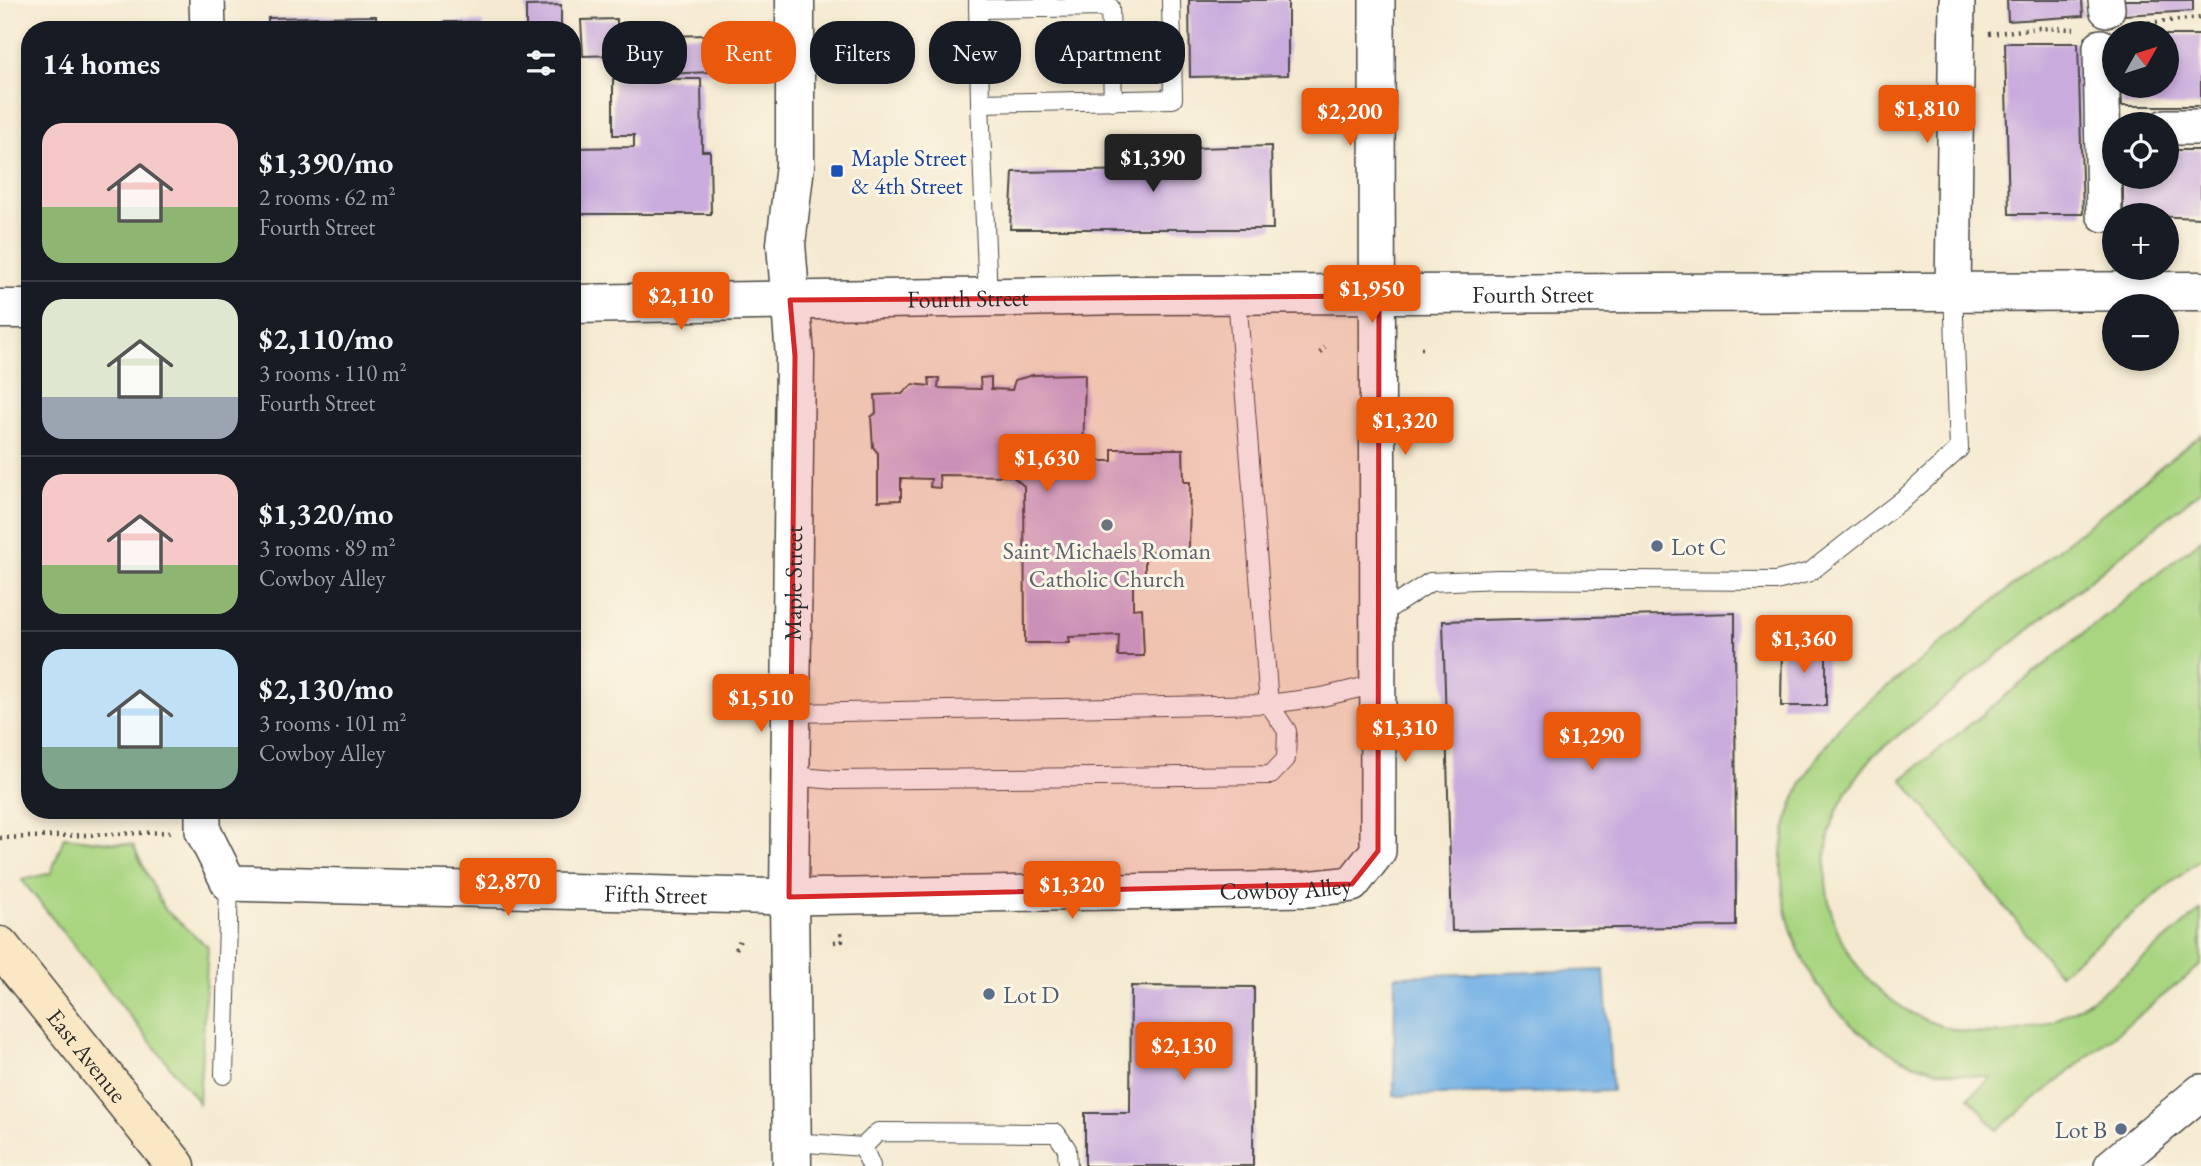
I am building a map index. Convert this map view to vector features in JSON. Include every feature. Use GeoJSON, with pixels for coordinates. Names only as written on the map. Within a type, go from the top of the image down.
{"type":"FeatureCollection","features":[{"type":"Feature","properties":{"kind":"main road","name":"East Avenue"},"geometry":{"type":"LineString","coordinates":[[0,946],[176,1166]]}},
{"type":"Feature","properties":{"kind":"street"},"geometry":{"type":"LineString","coordinates":[[207,0],[208,21]]}},
{"type":"Feature","properties":{"kind":"street","name":"Maple Street"},"geometry":{"type":"LineString","coordinates":[[792,1154],[789,897],[795,356],[786,244],[795,165],[795,0]]}},
{"type":"Feature","properties":{"kind":"street","name":"Cowboy Alley"},"geometry":{"type":"LineString","coordinates":[[789,897],[1293,889],[1352,884],[1378,851],[1377,0]]}},
{"type":"Feature","properties":{"kind":"street"},"geometry":{"type":"LineString","coordinates":[[1953,291],[1957,0]]}},
{"type":"Feature","properties":{"kind":"street"},"geometry":{"type":"LineString","coordinates":[[2101,47],[2107,112]]}},
{"type":"Feature","properties":{"kind":"street"},"geometry":{"type":"LineString","coordinates":[[2179,127],[2201,127]]}},
{"type":"Feature","properties":{"kind":"street","name":"Fourth Street"},"geometry":{"type":"LineString","coordinates":[[581,304],[988,297],[2201,291]]}},
{"type":"Feature","properties":{"kind":"street"},"geometry":{"type":"LineString","coordinates":[[0,309],[21,309]]}},
{"type":"Feature","properties":{"kind":"street"},"geometry":{"type":"LineString","coordinates":[[203,819],[202,831],[229,883]]}},
{"type":"Feature","properties":{"kind":"street","name":"Fifth Street"},"geometry":{"type":"LineString","coordinates":[[229,883],[789,897]]}},
{"type":"Feature","properties":{"kind":"street"},"geometry":{"type":"LineString","coordinates":[[2112,1166],[2201,1092]]}},
{"type":"Feature","properties":{"kind":"lane"},"geometry":{"type":"LineString","coordinates":[[980,103],[1173,99],[1171,0]]}},
{"type":"Feature","properties":{"kind":"lane"},"geometry":{"type":"LineString","coordinates":[[988,297],[978,5],[1110,3],[1113,101]]}},
{"type":"Feature","properties":{"kind":"lane"},"geometry":{"type":"LineString","coordinates":[[1376,617],[1430,582],[1498,579],[1776,581],[1811,572],[1907,495],[1959,449],[1953,291]]}},
{"type":"Feature","properties":{"kind":"lane"},"geometry":{"type":"LineString","coordinates":[[790,776],[836,780],[1271,775],[1286,759],[1287,731],[1269,704],[1237,296]]}},
{"type":"Feature","properties":{"kind":"lane"},"geometry":{"type":"LineString","coordinates":[[791,713],[1269,704],[1322,697],[1376,684]]}},
{"type":"Feature","properties":{"kind":"lane"},"geometry":{"type":"LineString","coordinates":[[224,1075],[229,883]]}},
{"type":"Feature","properties":{"kind":"lane"},"geometry":{"type":"LineString","coordinates":[[792,1154],[863,1147],[878,1132],[1056,1133],[1067,1149],[1068,1166]]}},
{"type":"Feature","properties":{"kind":"lane"},"geometry":{"type":"LineString","coordinates":[[863,1147],[871,1166]]}},
{"type":"Feature","properties":{"kind":"path"},"geometry":{"type":"LineString","coordinates":[[1320,353],[1325,347]]}},
{"type":"Feature","properties":{"kind":"path"},"geometry":{"type":"LineString","coordinates":[[0,838],[148,834]]}},
{"type":"Feature","properties":{"kind":"path"},"geometry":{"type":"LineString","coordinates":[[834,942],[842,941],[841,933]]}},
{"type":"Feature","properties":{"kind":"path"},"geometry":{"type":"LineString","coordinates":[[736,949],[741,938]]}},
{"type":"Feature","properties":{"kind":"highlighted area"},"geometry":{"type":"Polygon","coordinates":[[[1379,296],[1378,851],[1352,884],[789,897],[795,356],[790,300],[1379,296]]]}},
{"type":"Feature","properties":{"kind":"green space"},"geometry":{"type":"Polygon","coordinates":[[[2201,434],[2201,490],[1874,755],[1848,791],[1833,821],[1826,876],[1833,918],[1851,955],[1876,987],[1909,1012],[1947,1027],[1989,1033],[2033,1028],[2054,1020],[2076,1009],[2121,977],[2201,910],[2201,965],[1997,1130],[1969,1097],[1991,1078],[1935,1070],[1903,1059],[1869,1039],[1840,1014],[1817,983],[1798,949],[1787,912],[1782,874],[1784,836],[1795,798],[1817,758],[1844,722],[2201,434]]]}},
{"type":"Feature","properties":{"kind":"green space"},"geometry":{"type":"Polygon","coordinates":[[[2201,539],[2201,859],[2059,974],[1902,779],[2201,539]]]}},
{"type":"Feature","properties":{"kind":"green space"},"geometry":{"type":"Polygon","coordinates":[[[64,837],[133,845],[164,909],[208,947],[199,1103],[22,880],[51,873],[64,837]]]}},
{"type":"Feature","properties":{"kind":"water"},"geometry":{"type":"Polygon","coordinates":[[[1604,970],[1612,1091],[1394,1096],[1395,976],[1604,970]]]}},
{"type":"Feature","properties":{"kind":"building"},"geometry":{"type":"Polygon","coordinates":[[[1189,0],[1288,0],[1288,75],[1190,77],[1189,0]]]}},
{"type":"Feature","properties":{"kind":"building"},"geometry":{"type":"Polygon","coordinates":[[[2007,0],[2082,0],[2083,16],[2008,21],[2007,0]]]}},
{"type":"Feature","properties":{"kind":"building"},"geometry":{"type":"Polygon","coordinates":[[[2123,0],[2193,0],[2193,11],[2124,15],[2123,0]]]}},
{"type":"Feature","properties":{"kind":"building"},"geometry":{"type":"Polygon","coordinates":[[[561,5],[561,21],[526,21],[526,6],[561,5]]]}},
{"type":"Feature","properties":{"kind":"building"},"geometry":{"type":"Polygon","coordinates":[[[376,16],[376,21],[268,21],[268,18],[376,16]]]}},
{"type":"Feature","properties":{"kind":"building"},"geometry":{"type":"Polygon","coordinates":[[[617,19],[602,21],[602,55],[583,56],[581,20],[617,19]]]}},
{"type":"Feature","properties":{"kind":"building"},"geometry":{"type":"Polygon","coordinates":[[[687,35],[701,35],[701,72],[687,73],[687,35]]]}},
{"type":"Feature","properties":{"kind":"building"},"geometry":{"type":"Polygon","coordinates":[[[2179,35],[2201,35],[2201,106],[2122,106],[2122,98],[2179,98],[2179,35]]]}},
{"type":"Feature","properties":{"kind":"building"},"geometry":{"type":"Polygon","coordinates":[[[2005,43],[2078,43],[2083,214],[2009,214],[2005,43]]]}},
{"type":"Feature","properties":{"kind":"building"},"geometry":{"type":"Polygon","coordinates":[[[687,79],[701,79],[702,151],[710,151],[711,214],[581,214],[581,148],[634,147],[634,135],[613,135],[613,84],[687,84],[687,79]]]}},
{"type":"Feature","properties":{"kind":"building"},"geometry":{"type":"Polygon","coordinates":[[[1271,146],[1273,229],[1010,229],[1013,172],[1154,170],[1155,149],[1271,146]]]}},
{"type":"Feature","properties":{"kind":"building"},"geometry":{"type":"Polygon","coordinates":[[[2179,150],[2201,150],[2201,218],[2179,217],[2179,203],[2123,203],[2123,189],[2179,189],[2179,150]]]}},
{"type":"Feature","properties":{"kind":"building","name":"Saint Michaels Roman Catholic Church"},"geometry":{"type":"Polygon","coordinates":[[[1085,374],[1083,461],[1112,461],[1112,449],[1183,449],[1184,482],[1190,482],[1189,549],[1145,552],[1145,585],[1133,585],[1133,609],[1142,608],[1144,656],[1118,656],[1119,635],[1069,637],[1070,643],[1025,643],[1024,486],[1012,476],[939,475],[940,488],[930,487],[931,479],[901,478],[901,500],[878,501],[878,453],[873,447],[871,417],[876,413],[875,395],[902,394],[913,384],[930,386],[929,378],[939,378],[938,388],[981,389],[980,378],[991,377],[991,389],[1012,390],[1015,380],[1033,375],[1085,374]]]}},
{"type":"Feature","properties":{"kind":"building"},"geometry":{"type":"Polygon","coordinates":[[[1735,613],[1736,926],[1452,931],[1443,621],[1735,613]]]}},
{"type":"Feature","properties":{"kind":"building"},"geometry":{"type":"Polygon","coordinates":[[[1782,644],[1826,645],[1826,706],[1781,706],[1782,644]]]}},
{"type":"Feature","properties":{"kind":"building"},"geometry":{"type":"Polygon","coordinates":[[[1131,986],[1254,987],[1253,1166],[1085,1166],[1085,1113],[1130,1113],[1131,986]]]}},
{"type":"Feature","properties":{"kind":"place","name":"Maple Street & 4th Street"},"geometry":{"type":"Point","coordinates":[837,171]}},
{"type":"Feature","properties":{"kind":"place","name":"Saint Michaels Roman Catholic Church"},"geometry":{"type":"Point","coordinates":[1107,525]}},
{"type":"Feature","properties":{"kind":"place","name":"Lot C"},"geometry":{"type":"Point","coordinates":[1657,546]}},
{"type":"Feature","properties":{"kind":"place","name":"Lot D"},"geometry":{"type":"Point","coordinates":[989,994]}},
{"type":"Feature","properties":{"kind":"place","name":"Lot B"},"geometry":{"type":"Point","coordinates":[2121,1129]}}]}
